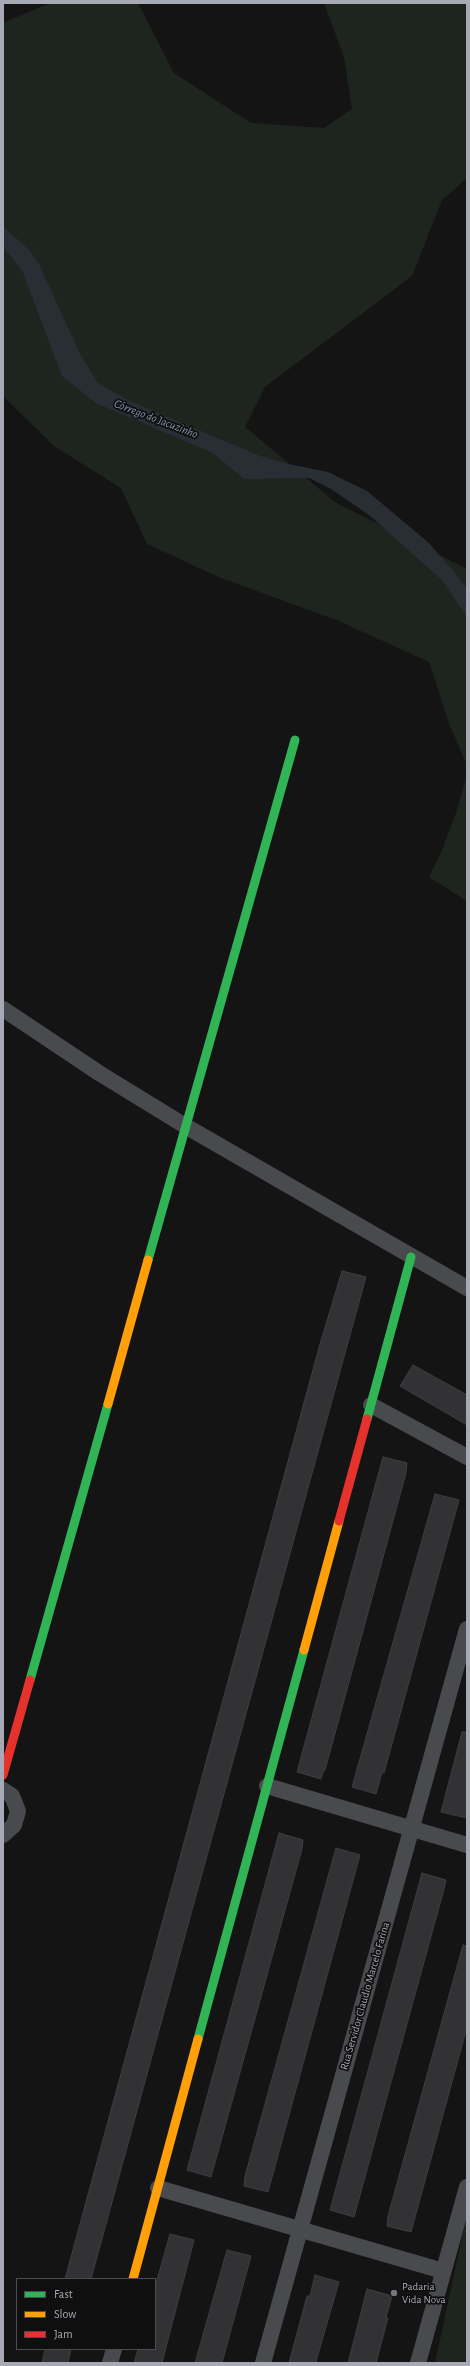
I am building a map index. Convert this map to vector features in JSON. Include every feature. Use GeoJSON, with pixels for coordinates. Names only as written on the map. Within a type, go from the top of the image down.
{"type":"FeatureCollection","features":[{"type":"Feature","properties":{"kind":"street"},"geometry":{"type":"LineString","coordinates":[[3,1775],[295,740]]}},
{"type":"Feature","properties":{"kind":"street"},"geometry":{"type":"LineString","coordinates":[[3,1009],[98,1073],[187,1127],[467,1288]]}},
{"type":"Feature","properties":{"kind":"street"},"geometry":{"type":"LineString","coordinates":[[133,2278],[411,1257]]}},
{"type":"Feature","properties":{"kind":"street"},"geometry":{"type":"LineString","coordinates":[[371,1405],[467,1457]]}},
{"type":"Feature","properties":{"kind":"street","name":"Rua Servidor Claudio Marcelo Farina"},"geometry":{"type":"LineString","coordinates":[[263,2363],[467,1629]]}},
{"type":"Feature","properties":{"kind":"street"},"geometry":{"type":"LineString","coordinates":[[267,1786],[467,1845]]}},
{"type":"Feature","properties":{"kind":"street"},"geometry":{"type":"LineString","coordinates":[[3,1790],[12,1796],[18,1811],[14,1825],[3,1835]]}},
{"type":"Feature","properties":{"kind":"street"},"geometry":{"type":"LineString","coordinates":[[418,2363],[467,2187]]}},
{"type":"Feature","properties":{"kind":"street"},"geometry":{"type":"LineString","coordinates":[[158,2188],[443,2271]]}},
{"type":"Feature","properties":{"kind":"street"},"geometry":{"type":"LineString","coordinates":[[110,2363],[114,2350]]}},
{"type":"Feature","properties":{"kind":"shaded area"},"geometry":{"type":"Polygon","coordinates":[[[50,3],[138,3],[174,73],[251,123],[324,128],[352,109],[344,57],[324,3],[467,3],[467,178],[442,200],[412,276],[265,387],[245,427],[335,502],[467,569],[467,765],[450,726],[429,662],[339,621],[221,578],[147,544],[121,488],[54,446],[3,396],[3,23],[50,3]]]}},
{"type":"Feature","properties":{"kind":"shaded area"},"geometry":{"type":"Polygon","coordinates":[[[467,775],[467,901],[429,877],[440,855],[455,816],[467,775]]]}},
{"type":"Feature","properties":{"kind":"shaded area"},"geometry":{"type":"Polygon","coordinates":[[[467,2214],[467,2363],[435,2363],[467,2214]]]}},
{"type":"Feature","properties":{"kind":"water","name":"Córrego do Jacuzinho"},"geometry":{"type":"Polygon","coordinates":[[[3,226],[30,251],[38,262],[79,352],[97,382],[125,399],[260,456],[284,463],[328,472],[367,491],[429,543],[467,588],[467,617],[442,580],[369,515],[331,489],[309,478],[244,479],[213,453],[96,403],[62,376],[22,270],[3,247],[3,226]]]}},
{"type":"Feature","properties":{"kind":"building"},"geometry":{"type":"Polygon","coordinates":[[[342,1271],[366,1277],[91,2278],[65,2278],[320,1344],[342,1271]]]}},
{"type":"Feature","properties":{"kind":"building"},"geometry":{"type":"Polygon","coordinates":[[[413,1365],[467,1395],[467,1425],[400,1386],[413,1365]]]}},
{"type":"Feature","properties":{"kind":"building"},"geometry":{"type":"Polygon","coordinates":[[[383,1457],[407,1463],[406,1473],[325,1770],[321,1779],[297,1772],[383,1457]]]}},
{"type":"Feature","properties":{"kind":"building"},"geometry":{"type":"Polygon","coordinates":[[[435,1494],[459,1500],[384,1773],[382,1772],[376,1794],[352,1787],[435,1494]]]}},
{"type":"Feature","properties":{"kind":"building"},"geometry":{"type":"Polygon","coordinates":[[[462,1732],[467,1732],[467,1818],[441,1812],[462,1732]]]}},
{"type":"Feature","properties":{"kind":"building"},"geometry":{"type":"Polygon","coordinates":[[[279,1833],[303,1840],[302,1849],[211,2177],[187,2170],[279,1833]]]}},
{"type":"Feature","properties":{"kind":"building"},"geometry":{"type":"Polygon","coordinates":[[[336,1848],[360,1855],[268,2192],[244,2186],[245,2176],[336,1848]]]}},
{"type":"Feature","properties":{"kind":"building"},"geometry":{"type":"Polygon","coordinates":[[[422,1873],[446,1880],[354,2217],[330,2210],[422,1873]]]}},
{"type":"Feature","properties":{"kind":"building"},"geometry":{"type":"Polygon","coordinates":[[[463,1945],[467,1946],[467,2027],[411,2232],[387,2226],[388,2216],[463,1945]]]}},
{"type":"Feature","properties":{"kind":"building"},"geometry":{"type":"Polygon","coordinates":[[[170,2234],[194,2240],[162,2363],[134,2363],[138,2350],[156,2350],[156,2283],[170,2234]]]}},
{"type":"Feature","properties":{"kind":"building"},"geometry":{"type":"Polygon","coordinates":[[[227,2250],[251,2256],[222,2363],[195,2363],[227,2250]]]}},
{"type":"Feature","properties":{"kind":"building"},"geometry":{"type":"Polygon","coordinates":[[[315,2275],[339,2282],[316,2363],[289,2363],[307,2296],[310,2296],[315,2275]]]}},
{"type":"Feature","properties":{"kind":"building"},"geometry":{"type":"Polygon","coordinates":[[[367,2289],[392,2296],[386,2317],[388,2318],[376,2363],[348,2363],[367,2289]]]}},
{"type":"Feature","properties":{"kind":"building"},"geometry":{"type":"Polygon","coordinates":[[[45,2350],[71,2350],[68,2363],[42,2363],[45,2350]]]}},
{"type":"Feature","properties":{"kind":"traffic: fast"},"geometry":{"type":"LineString","coordinates":[[148,1260],[295,740]]}},
{"type":"Feature","properties":{"kind":"traffic: fast"},"geometry":{"type":"LineString","coordinates":[[367,1419],[411,1257]]}},
{"type":"Feature","properties":{"kind":"traffic: fast"},"geometry":{"type":"LineString","coordinates":[[30,1680],[108,1404]]}},
{"type":"Feature","properties":{"kind":"traffic: fast"},"geometry":{"type":"LineString","coordinates":[[198,2039],[304,1650]]}},
{"type":"Feature","properties":{"kind":"traffic: slow"},"geometry":{"type":"LineString","coordinates":[[108,1404],[148,1260]]}},
{"type":"Feature","properties":{"kind":"traffic: slow"},"geometry":{"type":"LineString","coordinates":[[304,1650],[339,1521]]}},
{"type":"Feature","properties":{"kind":"traffic: slow"},"geometry":{"type":"LineString","coordinates":[[133,2278],[198,2039]]}},
{"type":"Feature","properties":{"kind":"traffic: jam"},"geometry":{"type":"LineString","coordinates":[[339,1521],[367,1419]]}},
{"type":"Feature","properties":{"kind":"traffic: jam"},"geometry":{"type":"LineString","coordinates":[[3,1775],[30,1680]]}},
{"type":"Feature","properties":{"kind":"place","name":"Padaria Vida Nova"},"geometry":{"type":"Point","coordinates":[394,2293]}}]}
